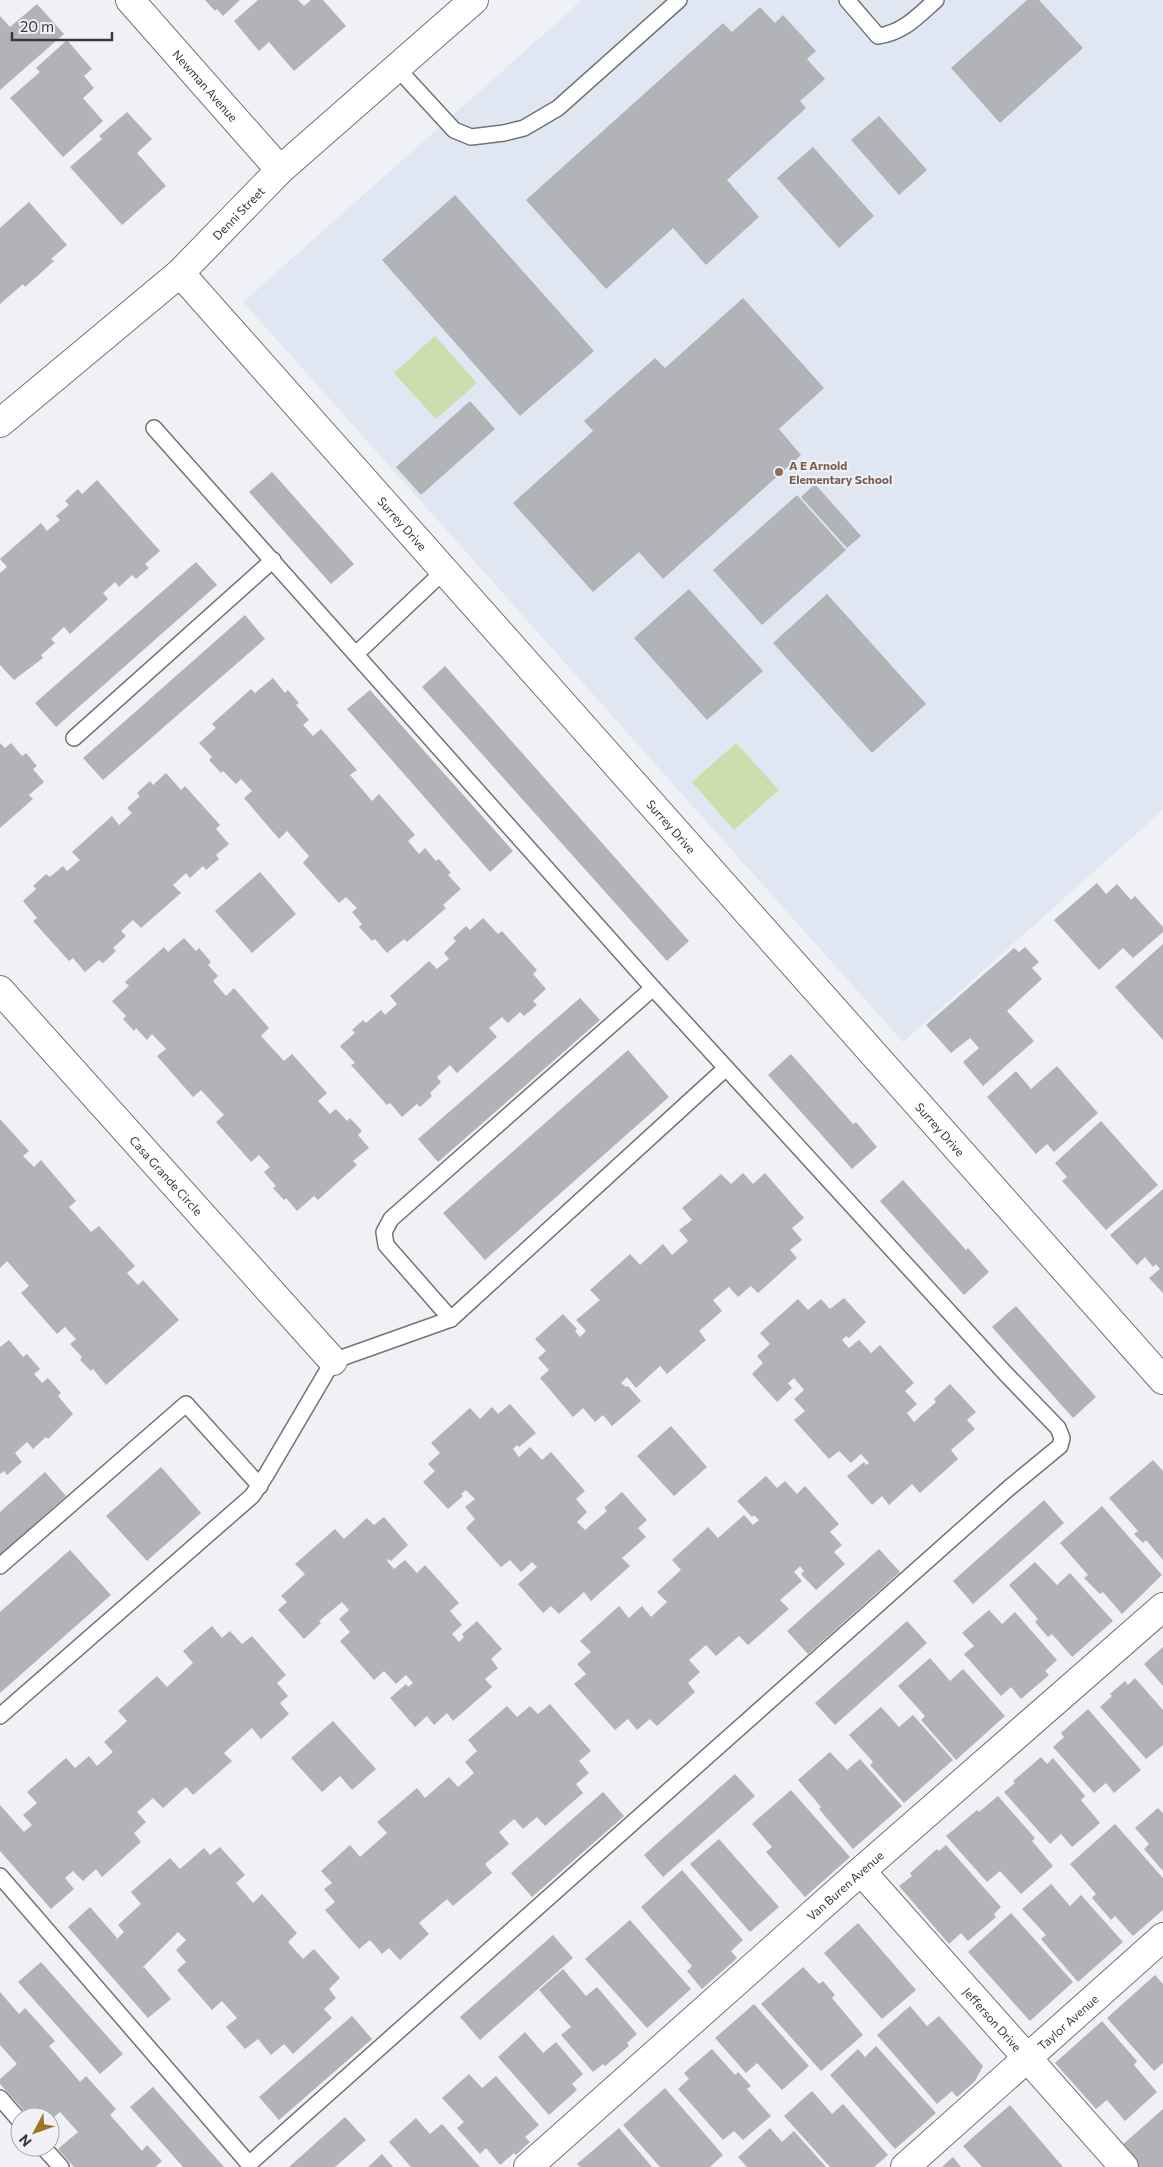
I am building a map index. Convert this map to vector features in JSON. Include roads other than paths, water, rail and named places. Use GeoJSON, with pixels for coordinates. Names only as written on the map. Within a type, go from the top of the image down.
{"type":"FeatureCollection","features":[{"type":"Feature","properties":{"kind":"street","name":"Newman Avenue"},"geometry":{"type":"LineString","coordinates":[[130,0],[280,170]]}},
{"type":"Feature","properties":{"kind":"street","name":"Denni Street"},"geometry":{"type":"LineString","coordinates":[[0,423],[180,272],[280,170],[474,0]]}},
{"type":"Feature","properties":{"kind":"street","name":"Surrey Drive"},"geometry":{"type":"LineString","coordinates":[[180,272],[1163,1380]]}},
{"type":"Feature","properties":{"kind":"street","name":"Casa Grande Circle"},"geometry":{"type":"LineString","coordinates":[[0,990],[333,1361]]}},
{"type":"Feature","properties":{"kind":"street","name":"Van Buren Avenue"},"geometry":{"type":"LineString","coordinates":[[528,2167],[861,1871],[1163,1607]]}},
{"type":"Feature","properties":{"kind":"street","name":"Jefferson Drive"},"geometry":{"type":"LineString","coordinates":[[861,1871],[1124,2167]]}},
{"type":"Feature","properties":{"kind":"street","name":"Taylor Avenue"},"geometry":{"type":"LineString","coordinates":[[905,2167],[1163,1937]]}},
{"type":"Feature","properties":{"kind":"lane"},"geometry":{"type":"LineString","coordinates":[[397,68],[454,130],[471,137],[504,133],[524,128],[558,108],[679,0]]}},
{"type":"Feature","properties":{"kind":"lane"},"geometry":{"type":"LineString","coordinates":[[847,0],[878,36],[892,34],[908,26],[936,0]]}},
{"type":"Feature","properties":{"kind":"lane"},"geometry":{"type":"LineString","coordinates":[[0,1876],[249,2164],[1001,1494],[1060,1446],[1062,1438],[1058,1428],[1005,1373],[653,988],[154,428]]}},
{"type":"Feature","properties":{"kind":"lane"},"geometry":{"type":"LineString","coordinates":[[74,738],[273,560]]}},
{"type":"Feature","properties":{"kind":"lane"},"geometry":{"type":"LineString","coordinates":[[356,654],[444,571]]}},
{"type":"Feature","properties":{"kind":"lane"},"geometry":{"type":"LineString","coordinates":[[451,1319],[386,1245],[384,1232],[391,1220],[653,988]]}},
{"type":"Feature","properties":{"kind":"lane"},"geometry":{"type":"LineString","coordinates":[[0,1716],[252,1496],[260,1486],[333,1361],[451,1319],[726,1068]]}},
{"type":"Feature","properties":{"kind":"lane"},"geometry":{"type":"LineString","coordinates":[[0,1566],[186,1404],[260,1486]]}},
{"type":"Feature","properties":{"kind":"lane"},"geometry":{"type":"LineString","coordinates":[[0,2098],[10,2109]]}},
{"type":"Feature","properties":{"kind":"lane"},"geometry":{"type":"LineString","coordinates":[[52,2157],[61,2167]]}},
{"type":"Feature","properties":{"kind":"place","name":"A E Arnold Elementary School"},"geometry":{"type":"Point","coordinates":[779,472]}}]}
